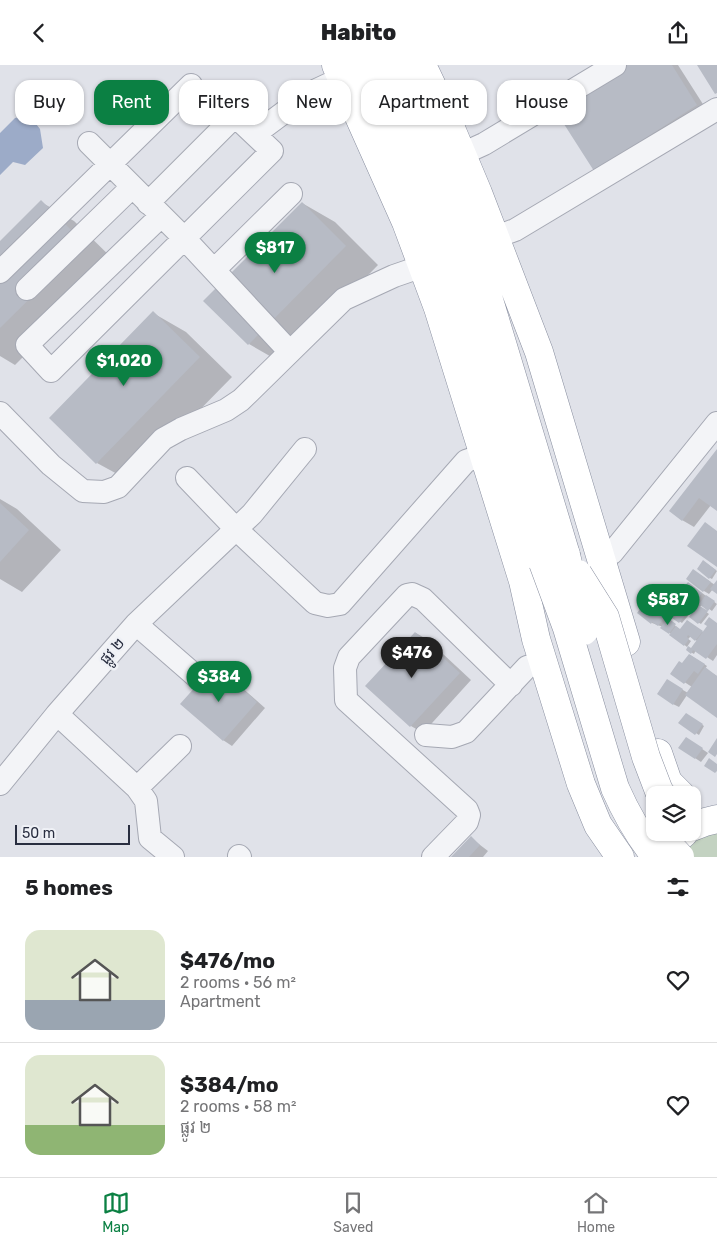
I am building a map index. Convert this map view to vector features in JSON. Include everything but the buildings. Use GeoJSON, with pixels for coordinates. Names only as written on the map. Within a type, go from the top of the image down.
{"type":"FeatureCollection","features":[{"type":"Feature","properties":{"kind":"highway"},"geometry":{"type":"LineString","coordinates":[[393,65],[453,201],[486,290],[594,621],[635,761],[646,786]]}},
{"type":"Feature","properties":{"kind":"highway"},"geometry":{"type":"LineString","coordinates":[[422,65],[462,154],[496,237],[486,290]]}},
{"type":"Feature","properties":{"kind":"highway"},"geometry":{"type":"LineString","coordinates":[[348,69],[395,129],[429,210],[486,290]]}},
{"type":"Feature","properties":{"kind":"highway"},"geometry":{"type":"LineString","coordinates":[[348,69],[438,308],[523,581],[536,639],[581,785],[598,825],[620,857]]}},
{"type":"Feature","properties":{"kind":"highway"},"geometry":{"type":"LineString","coordinates":[[523,581],[573,559]]}},
{"type":"Feature","properties":{"kind":"highway"},"geometry":{"type":"LineString","coordinates":[[573,559],[605,617],[646,757],[657,786]]}},
{"type":"Feature","properties":{"kind":"highway"},"geometry":{"type":"LineString","coordinates":[[573,559],[668,782],[672,786]]}},
{"type":"Feature","properties":{"kind":"highway"},"geometry":{"type":"LineString","coordinates":[[573,559],[582,625],[624,766],[646,813]]}},
{"type":"Feature","properties":{"kind":"highway"},"geometry":{"type":"LineString","coordinates":[[573,559],[552,635],[595,778],[611,817],[636,857]]}},
{"type":"Feature","properties":{"kind":"highway"},"geometry":{"type":"LineString","coordinates":[[573,559],[567,628],[615,788],[643,841],[656,857]]}},
{"type":"Feature","properties":{"kind":"highway"},"geometry":{"type":"LineString","coordinates":[[665,857],[676,841],[703,815]]}},
{"type":"Feature","properties":{"kind":"highway"},"geometry":{"type":"LineString","coordinates":[[652,857],[662,841]]}},
{"type":"Feature","properties":{"kind":"highway"},"geometry":{"type":"LineString","coordinates":[[665,841],[680,857]]}},
{"type":"Feature","properties":{"kind":"street"},"geometry":{"type":"LineString","coordinates":[[462,154],[484,144],[615,65]]}},
{"type":"Feature","properties":{"kind":"street"},"geometry":{"type":"LineString","coordinates":[[255,134],[310,93],[348,69]]}},
{"type":"Feature","properties":{"kind":"street"},"geometry":{"type":"LineString","coordinates":[[0,272],[179,97]]}},
{"type":"Feature","properties":{"kind":"street"},"geometry":{"type":"LineString","coordinates":[[496,237],[515,230],[717,109]]}},
{"type":"Feature","properties":{"kind":"street"},"geometry":{"type":"LineString","coordinates":[[236,116],[255,134],[272,151],[51,371],[27,345],[154,209],[236,116]]}},
{"type":"Feature","properties":{"kind":"street"},"geometry":{"type":"LineString","coordinates":[[89,143],[184,238],[290,352]]}},
{"type":"Feature","properties":{"kind":"street"},"geometry":{"type":"LineString","coordinates":[[26,289],[132,187]]}},
{"type":"Feature","properties":{"kind":"street"},"geometry":{"type":"LineString","coordinates":[[214,271],[292,194]]}},
{"type":"Feature","properties":{"kind":"street"},"geometry":{"type":"LineString","coordinates":[[0,413],[51,465],[83,491],[104,492],[118,487],[163,439],[181,429],[226,410],[241,400],[344,299],[394,276],[423,266]]}},
{"type":"Feature","properties":{"kind":"street"},"geometry":{"type":"LineString","coordinates":[[573,559],[612,553],[717,423]]}},
{"type":"Feature","properties":{"kind":"street","name":"ផ្លូវ ២"},"geometry":{"type":"LineString","coordinates":[[0,784],[57,713],[136,624],[252,514],[305,449]]}},
{"type":"Feature","properties":{"kind":"street"},"geometry":{"type":"LineString","coordinates":[[187,478],[236,529],[315,603],[328,606],[340,604],[466,461],[484,455]]}},
{"type":"Feature","properties":{"kind":"street"},"geometry":{"type":"LineString","coordinates":[[433,857],[467,822],[469,815],[467,810],[346,701],[345,669],[349,657],[407,595],[412,594],[423,599],[511,685]]}},
{"type":"Feature","properties":{"kind":"street"},"geometry":{"type":"LineString","coordinates":[[136,624],[198,678]]}},
{"type":"Feature","properties":{"kind":"street"},"geometry":{"type":"LineString","coordinates":[[426,735],[452,737],[466,732],[527,667],[543,662]]}},
{"type":"Feature","properties":{"kind":"street"},"geometry":{"type":"LineString","coordinates":[[57,713],[137,788],[146,801],[150,838],[173,857]]}},
{"type":"Feature","properties":{"kind":"street"},"geometry":{"type":"LineString","coordinates":[[137,788],[180,746]]}},
{"type":"Feature","properties":{"kind":"green space"},"geometry":{"type":"Polygon","coordinates":[[[717,830],[717,857],[677,857],[691,842],[701,841],[701,837],[717,830]]]}},
{"type":"Feature","properties":{"kind":"water"},"geometry":{"type":"Polygon","coordinates":[[[15,118],[15,125],[37,125],[40,129],[43,148],[25,165],[13,162],[0,175],[0,133],[15,118]]]}}]}
